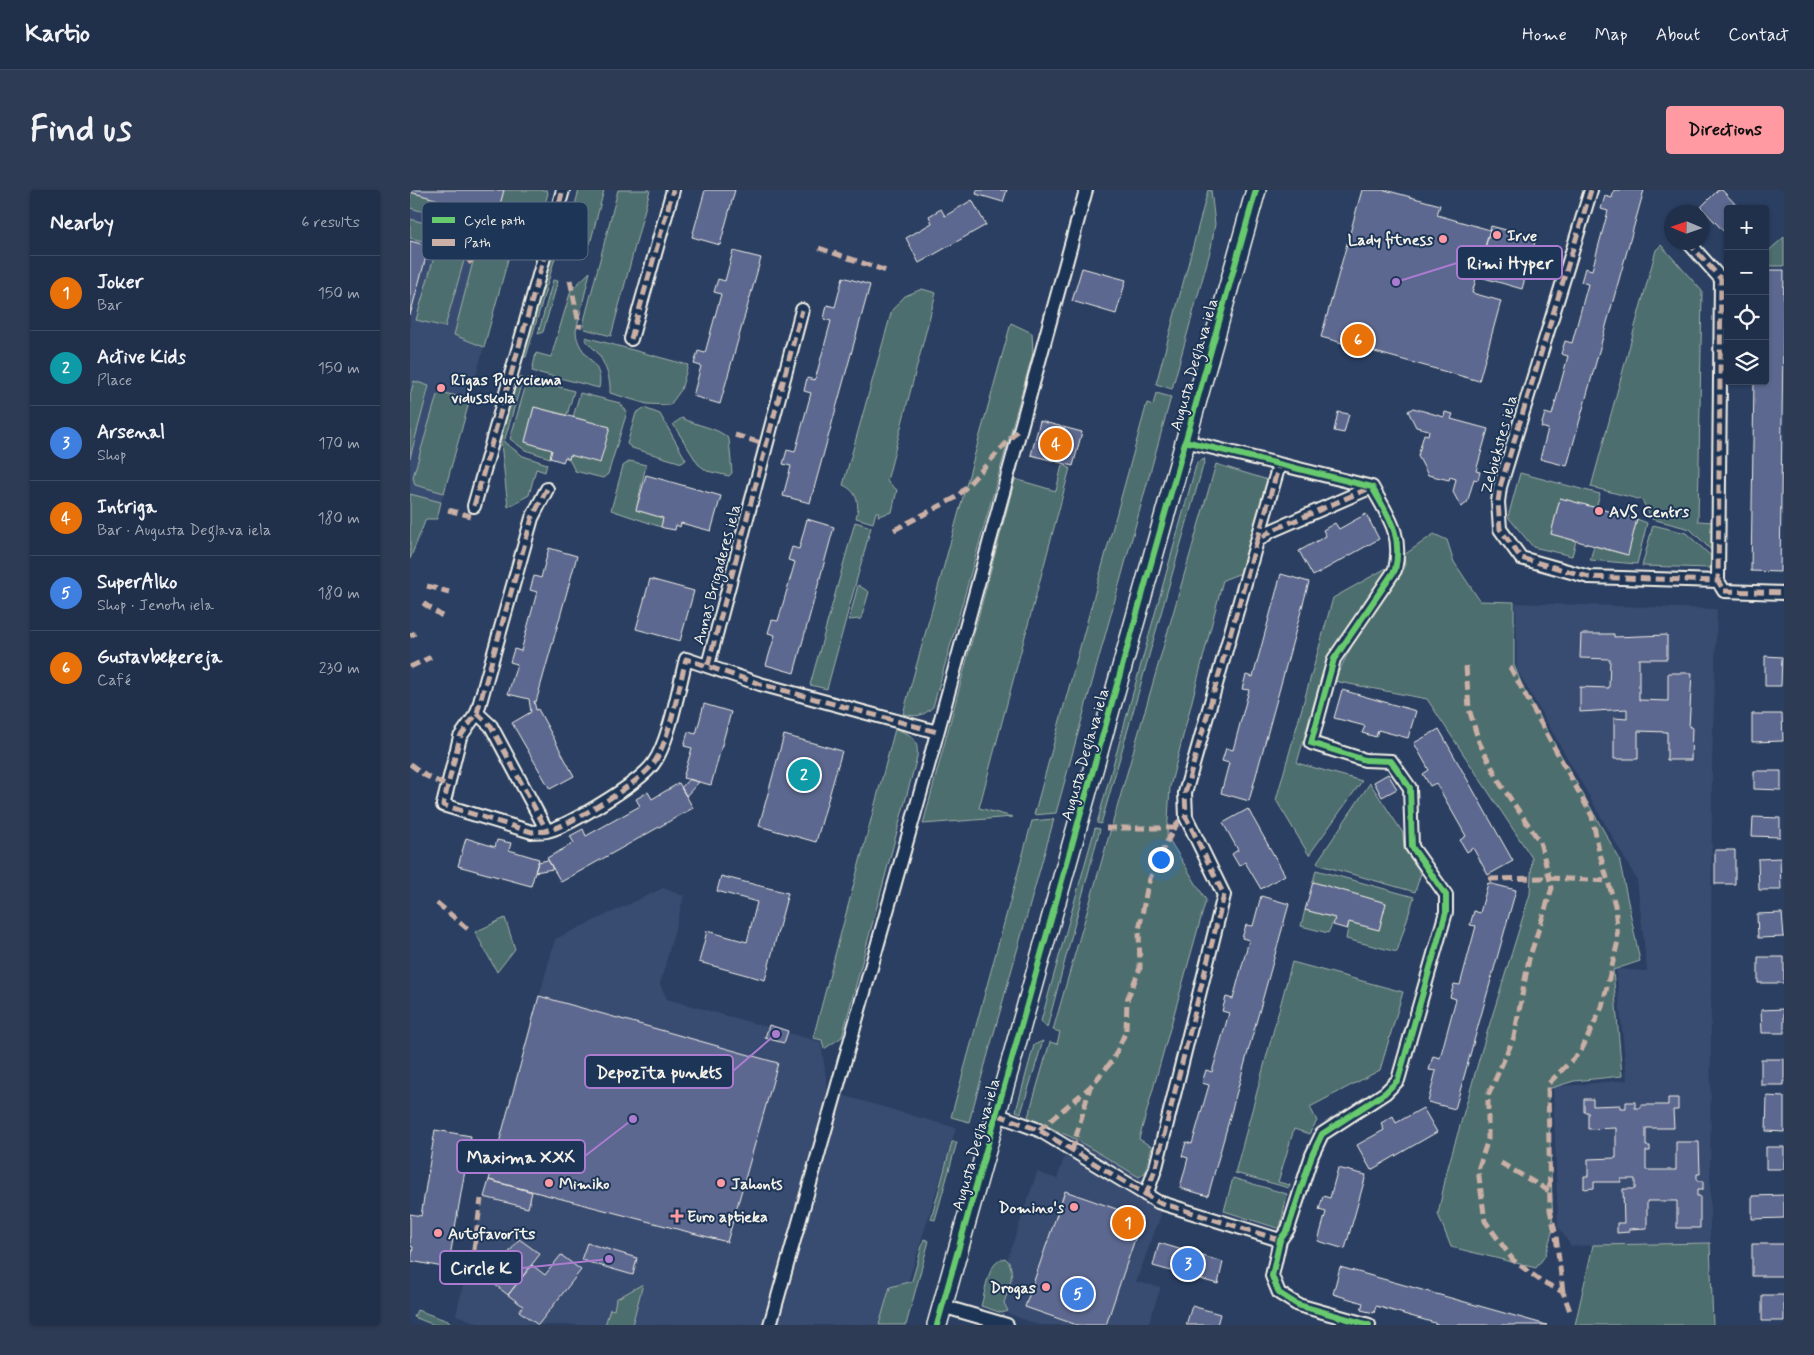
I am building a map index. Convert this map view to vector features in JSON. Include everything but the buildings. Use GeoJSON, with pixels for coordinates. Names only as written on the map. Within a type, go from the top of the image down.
{"type":"FeatureCollection","features":[{"type":"Feature","properties":{"kind":"main road","name":"Augusta Deglava iela"},"geometry":{"type":"LineString","coordinates":[[937,1325],[998,1115],[1256,190]]}},
{"type":"Feature","properties":{"kind":"street"},"geometry":{"type":"LineString","coordinates":[[630,340],[673,190]]}},
{"type":"Feature","properties":{"kind":"street"},"geometry":{"type":"LineString","coordinates":[[770,1325],[937,732],[1086,190]]}},
{"type":"Feature","properties":{"kind":"street","name":"Zebiekstes iela"},"geometry":{"type":"LineString","coordinates":[[1591,190],[1500,487],[1498,502],[1500,529],[1522,558],[1589,577],[1718,581],[1724,591],[1784,593]]}},
{"type":"Feature","properties":{"kind":"street"},"geometry":{"type":"LineString","coordinates":[[1695,250],[1721,279],[1718,581]]}},
{"type":"Feature","properties":{"kind":"street"},"geometry":{"type":"LineString","coordinates":[[474,506],[543,260]]}},
{"type":"Feature","properties":{"kind":"street","name":"Annas Brigaderes iela"},"geometry":{"type":"LineString","coordinates":[[547,831],[602,803],[653,764],[664,740],[686,659],[708,665],[802,310]]}},
{"type":"Feature","properties":{"kind":"street"},"geometry":{"type":"LineString","coordinates":[[1185,441],[1372,487],[1397,534],[1399,553],[1395,570],[1334,659],[1311,743],[1365,760],[1391,761],[1410,788],[1412,848],[1446,895],[1446,912],[1398,1080],[1384,1093],[1322,1134],[1312,1155],[1288,1229],[1280,1240],[1272,1276],[1279,1293],[1298,1305],[1369,1325]]}},
{"type":"Feature","properties":{"kind":"street"},"geometry":{"type":"LineString","coordinates":[[1146,1195],[1156,1166],[1224,895],[1186,817],[1185,793],[1208,706],[1279,465]]}},
{"type":"Feature","properties":{"kind":"street"},"geometry":{"type":"LineString","coordinates":[[1256,541],[1271,531],[1372,487]]}},
{"type":"Feature","properties":{"kind":"street"},"geometry":{"type":"LineString","coordinates":[[477,713],[491,726],[547,831],[532,832],[443,805],[460,737],[477,713],[532,518],[547,489]]}},
{"type":"Feature","properties":{"kind":"street"},"geometry":{"type":"LineString","coordinates":[[708,665],[760,684],[937,732]]}},
{"type":"Feature","properties":{"kind":"street"},"geometry":{"type":"LineString","coordinates":[[998,1115],[1039,1130],[1158,1202],[1280,1240]]}},
{"type":"Feature","properties":{"kind":"street"},"geometry":{"type":"LineString","coordinates":[[942,1306],[1007,1325]]}},
{"type":"Feature","properties":{"kind":"shaded area","name":"Rīgas Purvciema vidusskola"},"geometry":{"type":"Polygon","coordinates":[[[410,208],[422,211],[422,260],[508,260],[437,519],[426,519],[410,559],[410,208]]]}},
{"type":"Feature","properties":{"kind":"shaded area"},"geometry":{"type":"Polygon","coordinates":[[[1516,603],[1717,609],[1712,765],[1710,1243],[1571,1246],[1558,1227],[1553,1087],[1627,1080],[1616,969],[1647,971],[1637,880],[1517,670],[1516,603]]]}},
{"type":"Feature","properties":{"kind":"shaded area"},"geometry":{"type":"Polygon","coordinates":[[[663,888],[684,896],[660,984],[667,999],[821,1042],[828,1091],[956,1128],[895,1325],[482,1325],[456,1315],[484,1197],[555,939],[663,888]]]}},
{"type":"Feature","properties":{"kind":"shaded area"},"geometry":{"type":"Polygon","coordinates":[[[1071,1137],[1139,1177],[1157,1183],[1161,1215],[1136,1282],[1161,1287],[1148,1325],[1039,1325],[1006,1313],[1008,1311],[1004,1304],[1012,1274],[1007,1260],[1037,1172],[1057,1179],[1071,1137]]]}},
{"type":"Feature","properties":{"kind":"green space"},"geometry":{"type":"Polygon","coordinates":[[[504,190],[547,190],[548,193],[546,202],[501,202],[504,190]]]}},
{"type":"Feature","properties":{"kind":"green space"},"geometry":{"type":"Polygon","coordinates":[[[579,190],[604,190],[590,244],[588,243],[588,202],[576,202],[579,190]]]}},
{"type":"Feature","properties":{"kind":"green space"},"geometry":{"type":"Polygon","coordinates":[[[618,190],[650,190],[611,336],[585,329],[583,325],[618,190]]]}},
{"type":"Feature","properties":{"kind":"green space"},"geometry":{"type":"Polygon","coordinates":[[[1208,190],[1211,190],[1215,224],[1211,248],[1172,389],[1156,384],[1208,190]]]}},
{"type":"Feature","properties":{"kind":"green space"},"geometry":{"type":"Polygon","coordinates":[[[410,192],[448,202],[422,202],[422,211],[410,208],[410,192]]]}},
{"type":"Feature","properties":{"kind":"green space"},"geometry":{"type":"Polygon","coordinates":[[[410,219],[422,222],[422,241],[410,238],[410,219]]]}},
{"type":"Feature","properties":{"kind":"green space"},"geometry":{"type":"Polygon","coordinates":[[[1784,237],[1784,266],[1769,266],[1769,250],[1784,237]]]}},
{"type":"Feature","properties":{"kind":"green space"},"geometry":{"type":"Polygon","coordinates":[[[1661,245],[1702,291],[1698,521],[1713,522],[1712,551],[1690,529],[1652,519],[1642,500],[1591,487],[1656,250],[1661,245]]]}},
{"type":"Feature","properties":{"kind":"green space"},"geometry":{"type":"Polygon","coordinates":[[[433,260],[464,260],[445,327],[416,320],[433,260]]]}},
{"type":"Feature","properties":{"kind":"green space"},"geometry":{"type":"Polygon","coordinates":[[[473,260],[508,260],[484,347],[454,335],[473,260]]]}},
{"type":"Feature","properties":{"kind":"green space"},"geometry":{"type":"Polygon","coordinates":[[[550,260],[554,260],[526,357],[523,357],[550,260]]]}},
{"type":"Feature","properties":{"kind":"green space"},"geometry":{"type":"Polygon","coordinates":[[[590,272],[576,331],[581,347],[598,371],[600,379],[599,388],[532,371],[536,353],[551,357],[571,290],[590,272]]]}},
{"type":"Feature","properties":{"kind":"green space"},"geometry":{"type":"Polygon","coordinates":[[[553,280],[558,281],[543,332],[538,334],[553,280]]]}},
{"type":"Feature","properties":{"kind":"green space"},"geometry":{"type":"Polygon","coordinates":[[[922,289],[936,293],[887,481],[897,490],[892,512],[878,516],[879,512],[876,512],[873,523],[856,518],[858,507],[856,498],[852,491],[843,485],[892,310],[905,296],[922,289]]]}},
{"type":"Feature","properties":{"kind":"green space"},"geometry":{"type":"Polygon","coordinates":[[[1011,323],[1032,333],[1033,353],[933,707],[926,713],[919,715],[903,714],[1011,323]]]}},
{"type":"Feature","properties":{"kind":"green space"},"geometry":{"type":"Polygon","coordinates":[[[585,337],[688,365],[681,390],[670,405],[647,404],[610,393],[608,373],[604,364],[585,337]]]}},
{"type":"Feature","properties":{"kind":"green space"},"geometry":{"type":"Polygon","coordinates":[[[516,377],[523,378],[504,442],[523,456],[547,464],[545,472],[536,469],[529,495],[508,507],[500,434],[516,377]]]}},
{"type":"Feature","properties":{"kind":"green space"},"geometry":{"type":"Polygon","coordinates":[[[528,378],[574,391],[567,415],[534,407],[525,442],[552,450],[550,458],[525,450],[510,439],[528,378]]]}},
{"type":"Feature","properties":{"kind":"green space"},"geometry":{"type":"Polygon","coordinates":[[[414,381],[429,386],[410,458],[410,396],[414,381]]]}},
{"type":"Feature","properties":{"kind":"green space"},"geometry":{"type":"Polygon","coordinates":[[[440,392],[470,399],[444,493],[415,485],[413,477],[437,395],[440,392]]]}},
{"type":"Feature","properties":{"kind":"green space"},"geometry":{"type":"Polygon","coordinates":[[[580,393],[620,403],[627,412],[608,474],[603,478],[575,471],[569,459],[570,455],[609,427],[573,417],[580,393]]]}},
{"type":"Feature","properties":{"kind":"green space"},"geometry":{"type":"Polygon","coordinates":[[[1156,393],[1171,397],[1056,813],[1034,815],[1147,403],[1153,405],[1156,393]]]}},
{"type":"Feature","properties":{"kind":"green space"},"geometry":{"type":"Polygon","coordinates":[[[644,408],[660,414],[686,460],[682,463],[632,448],[627,444],[636,413],[644,408]]]}},
{"type":"Feature","properties":{"kind":"green space"},"geometry":{"type":"Polygon","coordinates":[[[682,418],[713,429],[729,439],[732,473],[729,476],[707,471],[698,464],[673,424],[682,418]]]}},
{"type":"Feature","properties":{"kind":"green space"},"geometry":{"type":"Polygon","coordinates":[[[1205,459],[1101,824],[1097,823],[1197,462],[1205,459]]]}},
{"type":"Feature","properties":{"kind":"green space"},"geometry":{"type":"Polygon","coordinates":[[[630,461],[646,465],[636,510],[663,518],[661,527],[611,510],[623,466],[630,461]]]}},
{"type":"Feature","properties":{"kind":"green space"},"geometry":{"type":"Polygon","coordinates":[[[1216,464],[1268,480],[1241,573],[1223,580],[1170,787],[1167,836],[1206,900],[1139,1139],[1152,1147],[1145,1173],[1139,1177],[1075,1139],[1028,1117],[1050,1042],[1057,1044],[1060,1032],[1053,1030],[1216,464]]]}},
{"type":"Feature","properties":{"kind":"green space"},"geometry":{"type":"Polygon","coordinates":[[[1062,465],[1070,468],[979,808],[1013,817],[923,824],[1015,479],[1056,491],[1062,465]]]}},
{"type":"Feature","properties":{"kind":"green space"},"geometry":{"type":"Polygon","coordinates":[[[1520,473],[1600,494],[1596,508],[1560,498],[1551,534],[1576,541],[1572,556],[1533,547],[1508,517],[1520,473]]]}},
{"type":"Feature","properties":{"kind":"green space"},"geometry":{"type":"Polygon","coordinates":[[[410,494],[441,502],[437,519],[426,519],[410,559],[410,494]]]}},
{"type":"Feature","properties":{"kind":"green space"},"geometry":{"type":"Polygon","coordinates":[[[1637,519],[1647,523],[1637,564],[1590,560],[1594,546],[1627,555],[1637,519]]]}},
{"type":"Feature","properties":{"kind":"green space"},"geometry":{"type":"Polygon","coordinates":[[[855,522],[871,527],[827,689],[810,685],[855,522]]]}},
{"type":"Feature","properties":{"kind":"green space"},"geometry":{"type":"Polygon","coordinates":[[[1653,525],[1686,533],[1711,556],[1711,568],[1642,566],[1653,525]]]}},
{"type":"Feature","properties":{"kind":"green space"},"geometry":{"type":"Polygon","coordinates":[[[1434,534],[1447,540],[1454,562],[1480,601],[1514,602],[1514,665],[1524,690],[1619,858],[1640,961],[1613,970],[1622,1076],[1574,1081],[1548,1089],[1553,1229],[1545,1256],[1536,1268],[1451,1247],[1438,1214],[1447,1171],[1482,1049],[1530,894],[1532,858],[1427,699],[1334,681],[1357,635],[1405,567],[1404,555],[1434,534]]]}},
{"type":"Feature","properties":{"kind":"green space"},"geometry":{"type":"Polygon","coordinates":[[[1390,566],[1326,662],[1297,763],[1362,781],[1309,855],[1276,800],[1333,598],[1390,566]]]}},
{"type":"Feature","properties":{"kind":"green space"},"geometry":{"type":"Polygon","coordinates":[[[858,585],[869,592],[861,619],[849,620],[858,585]]]}},
{"type":"Feature","properties":{"kind":"green space"},"geometry":{"type":"Polygon","coordinates":[[[895,729],[913,738],[917,746],[917,757],[842,1037],[824,1049],[822,1040],[813,1038],[895,729]]]}},
{"type":"Feature","properties":{"kind":"green space"},"geometry":{"type":"Polygon","coordinates":[[[1370,783],[1403,833],[1404,849],[1421,873],[1415,892],[1320,865],[1317,862],[1370,783]]]}},
{"type":"Feature","properties":{"kind":"green space"},"geometry":{"type":"Polygon","coordinates":[[[1054,819],[969,1122],[951,1117],[1032,821],[1054,819]]]}},
{"type":"Feature","properties":{"kind":"green space"},"geometry":{"type":"Polygon","coordinates":[[[1095,828],[1100,829],[1047,1028],[1041,1021],[1095,828]]]}},
{"type":"Feature","properties":{"kind":"green space"},"geometry":{"type":"Polygon","coordinates":[[[1316,870],[1414,897],[1397,952],[1346,939],[1349,922],[1379,930],[1386,903],[1313,882],[1316,870]]]}},
{"type":"Feature","properties":{"kind":"green space"},"geometry":{"type":"Polygon","coordinates":[[[1305,910],[1335,918],[1328,933],[1301,926],[1305,910]]]}},
{"type":"Feature","properties":{"kind":"green space"},"geometry":{"type":"Polygon","coordinates":[[[505,918],[515,949],[497,972],[475,932],[505,918]]]}},
{"type":"Feature","properties":{"kind":"green space"},"geometry":{"type":"Polygon","coordinates":[[[1292,962],[1403,992],[1380,1070],[1310,1107],[1317,1121],[1309,1134],[1294,1129],[1278,1182],[1290,1185],[1289,1188],[1235,1173],[1292,962]]]}},
{"type":"Feature","properties":{"kind":"green space"},"geometry":{"type":"Polygon","coordinates":[[[1043,1041],[1021,1113],[1016,1111],[1034,1045],[1043,1041]]]}},
{"type":"Feature","properties":{"kind":"green space"},"geometry":{"type":"Polygon","coordinates":[[[952,1142],[957,1142],[935,1220],[931,1219],[952,1142]]]}},
{"type":"Feature","properties":{"kind":"green space"},"geometry":{"type":"Polygon","coordinates":[[[1233,1178],[1287,1194],[1280,1229],[1224,1211],[1233,1178]]]}},
{"type":"Feature","properties":{"kind":"green space"},"geometry":{"type":"Polygon","coordinates":[[[924,1239],[929,1241],[906,1325],[879,1325],[890,1287],[912,1281],[924,1239]]]}},
{"type":"Feature","properties":{"kind":"green space"},"geometry":{"type":"Polygon","coordinates":[[[1710,1243],[1713,1325],[1575,1325],[1593,1245],[1710,1243]]]}},
{"type":"Feature","properties":{"kind":"green space"},"geometry":{"type":"Polygon","coordinates":[[[1005,1258],[1011,1268],[1011,1280],[1004,1303],[1008,1311],[1002,1313],[981,1306],[988,1278],[994,1265],[1005,1258]]]}},
{"type":"Feature","properties":{"kind":"green space"},"geometry":{"type":"Polygon","coordinates":[[[643,1284],[632,1325],[605,1325],[610,1309],[614,1310],[616,1299],[643,1284]]]}},
{"type":"Feature","properties":{"kind":"green space"},"geometry":{"type":"Polygon","coordinates":[[[417,1310],[448,1321],[451,1325],[434,1325],[414,1317],[417,1310]]]}},
{"type":"Feature","properties":{"kind":"marked path"},"geometry":{"type":"LineString","coordinates":[[560,202],[563,190]]}},
{"type":"Feature","properties":{"kind":"marked path"},"geometry":{"type":"LineString","coordinates":[[631,339],[673,190]]}},
{"type":"Feature","properties":{"kind":"marked path"},"geometry":{"type":"LineString","coordinates":[[1591,190],[1500,487],[1498,502],[1500,529],[1521,558],[1589,577],[1718,581],[1724,591],[1784,593]]}},
{"type":"Feature","properties":{"kind":"marked path"},"geometry":{"type":"LineString","coordinates":[[819,248],[889,272]]}},
{"type":"Feature","properties":{"kind":"marked path"},"geometry":{"type":"LineString","coordinates":[[1695,250],[1721,279],[1718,581]]}},
{"type":"Feature","properties":{"kind":"marked path"},"geometry":{"type":"LineString","coordinates":[[468,263],[472,260]]}},
{"type":"Feature","properties":{"kind":"marked path"},"geometry":{"type":"LineString","coordinates":[[474,506],[543,260]]}},
{"type":"Feature","properties":{"kind":"marked path"},"geometry":{"type":"LineString","coordinates":[[570,280],[580,328]]}},
{"type":"Feature","properties":{"kind":"marked path"},"geometry":{"type":"LineString","coordinates":[[708,665],[802,310]]}},
{"type":"Feature","properties":{"kind":"marked path"},"geometry":{"type":"LineString","coordinates":[[894,530],[957,497],[1020,428]]}},
{"type":"Feature","properties":{"kind":"marked path"},"geometry":{"type":"LineString","coordinates":[[735,435],[767,445]]}},
{"type":"Feature","properties":{"kind":"marked path"},"geometry":{"type":"LineString","coordinates":[[1257,541],[1279,465]]}},
{"type":"Feature","properties":{"kind":"marked path"},"geometry":{"type":"LineString","coordinates":[[1146,1195],[1156,1167],[1224,895],[1186,817],[1185,793],[1257,541],[1271,531],[1372,487]]}},
{"type":"Feature","properties":{"kind":"marked path"},"geometry":{"type":"LineString","coordinates":[[547,489],[532,518],[477,713],[460,737],[443,805],[532,832],[547,831],[558,827],[604,802],[634,782],[653,764],[659,755],[669,729],[686,659],[760,684],[937,732]]}},
{"type":"Feature","properties":{"kind":"marked path"},"geometry":{"type":"LineString","coordinates":[[448,510],[471,516]]}},
{"type":"Feature","properties":{"kind":"marked path"},"geometry":{"type":"LineString","coordinates":[[427,586],[449,592]]}},
{"type":"Feature","properties":{"kind":"marked path"},"geometry":{"type":"LineString","coordinates":[[423,603],[442,616]]}},
{"type":"Feature","properties":{"kind":"marked path"},"geometry":{"type":"LineString","coordinates":[[410,636],[415,633]]}},
{"type":"Feature","properties":{"kind":"marked path"},"geometry":{"type":"LineString","coordinates":[[410,667],[431,657]]}},
{"type":"Feature","properties":{"kind":"marked path"},"geometry":{"type":"LineString","coordinates":[[1466,666],[1469,709],[1479,742],[1501,785],[1540,842],[1552,888],[1529,959],[1514,1037],[1488,1096],[1488,1139],[1478,1170],[1485,1221],[1513,1260],[1541,1281],[1563,1292],[1571,1314]]}},
{"type":"Feature","properties":{"kind":"marked path"},"geometry":{"type":"LineString","coordinates":[[1510,667],[1592,816],[1599,851],[1615,905],[1618,941],[1602,1007],[1581,1051],[1548,1084],[1550,1210],[1556,1236],[1563,1292]]}},
{"type":"Feature","properties":{"kind":"marked path"},"geometry":{"type":"LineString","coordinates":[[477,713],[491,726],[547,831]]}},
{"type":"Feature","properties":{"kind":"marked path"},"geometry":{"type":"LineString","coordinates":[[410,764],[426,776],[448,786]]}},
{"type":"Feature","properties":{"kind":"marked path"},"geometry":{"type":"LineString","coordinates":[[1039,1130],[1090,1087],[1113,1060],[1126,1031],[1127,1000],[1140,968],[1139,930],[1148,884],[1158,858],[1178,822],[1186,817]]}},
{"type":"Feature","properties":{"kind":"marked path"},"geometry":{"type":"LineString","coordinates":[[1106,828],[1175,828]]}},
{"type":"Feature","properties":{"kind":"marked path"},"geometry":{"type":"LineString","coordinates":[[1489,879],[1549,878],[1608,881]]}},
{"type":"Feature","properties":{"kind":"marked path"},"geometry":{"type":"LineString","coordinates":[[437,903],[469,930]]}},
{"type":"Feature","properties":{"kind":"marked path"},"geometry":{"type":"LineString","coordinates":[[1072,1151],[1090,1087]]}},
{"type":"Feature","properties":{"kind":"marked path"},"geometry":{"type":"LineString","coordinates":[[998,1115],[1039,1130],[1158,1202],[1280,1240]]}},
{"type":"Feature","properties":{"kind":"marked path"},"geometry":{"type":"LineString","coordinates":[[1501,1163],[1549,1191]]}},
{"type":"Feature","properties":{"kind":"marked path"},"geometry":{"type":"LineString","coordinates":[[476,1280],[472,1264],[481,1199]]}},
{"type":"Feature","properties":{"kind":"cycle path"},"geometry":{"type":"LineString","coordinates":[[937,1325],[1256,190]]}},
{"type":"Feature","properties":{"kind":"cycle path"},"geometry":{"type":"LineString","coordinates":[[1185,441],[1372,487],[1389,517],[1396,536],[1397,557],[1395,570],[1334,659],[1311,743],[1365,760],[1391,761],[1410,788],[1412,847],[1446,895],[1446,912],[1398,1080],[1385,1093],[1322,1134],[1312,1155],[1288,1229],[1280,1240],[1272,1276],[1279,1293],[1298,1305],[1369,1325]]}},
{"type":"Feature","properties":{"kind":"place","name":"Irve"},"geometry":{"type":"Point","coordinates":[1497,235]}},
{"type":"Feature","properties":{"kind":"place","name":"Lady fitness"},"geometry":{"type":"Point","coordinates":[1443,239]}},
{"type":"Feature","properties":{"kind":"place","name":"Rimi Hyper"},"geometry":{"type":"Point","coordinates":[1396,282]}},
{"type":"Feature","properties":{"kind":"place","name":"Gustavbeķereja"},"geometry":{"type":"Point","coordinates":[1358,340]}},
{"type":"Feature","properties":{"kind":"place","name":"Rīgas Purvciema vidusskola"},"geometry":{"type":"Point","coordinates":[441,388]}},
{"type":"Feature","properties":{"kind":"place","name":"Intriga"},"geometry":{"type":"Point","coordinates":[1056,444]}},
{"type":"Feature","properties":{"kind":"place","name":"AVS Centrs"},"geometry":{"type":"Point","coordinates":[1599,511]}},
{"type":"Feature","properties":{"kind":"place","name":"Active Kids"},"geometry":{"type":"Point","coordinates":[804,775]}},
{"type":"Feature","properties":{"kind":"place","name":"Depozīta punkts"},"geometry":{"type":"Point","coordinates":[776,1034]}},
{"type":"Feature","properties":{"kind":"place","name":"Maxima XXX"},"geometry":{"type":"Point","coordinates":[633,1119]}},
{"type":"Feature","properties":{"kind":"place","name":"Mimiko"},"geometry":{"type":"Point","coordinates":[549,1183]}},
{"type":"Feature","properties":{"kind":"place","name":"Jahonts"},"geometry":{"type":"Point","coordinates":[721,1183]}},
{"type":"Feature","properties":{"kind":"place","name":"Domino's"},"geometry":{"type":"Point","coordinates":[1074,1207]}},
{"type":"Feature","properties":{"kind":"place","name":"Euro aptieka"},"geometry":{"type":"Point","coordinates":[677,1216]}},
{"type":"Feature","properties":{"kind":"place","name":"Joker"},"geometry":{"type":"Point","coordinates":[1128,1223]}},
{"type":"Feature","properties":{"kind":"place","name":"Autofavorīts"},"geometry":{"type":"Point","coordinates":[438,1233]}},
{"type":"Feature","properties":{"kind":"place","name":"Circle K"},"geometry":{"type":"Point","coordinates":[609,1259]}},
{"type":"Feature","properties":{"kind":"place","name":"Arsenal"},"geometry":{"type":"Point","coordinates":[1188,1264]}},
{"type":"Feature","properties":{"kind":"place","name":"Drogas"},"geometry":{"type":"Point","coordinates":[1046,1287]}},
{"type":"Feature","properties":{"kind":"place","name":"SuperAlko"},"geometry":{"type":"Point","coordinates":[1078,1294]}}]}
